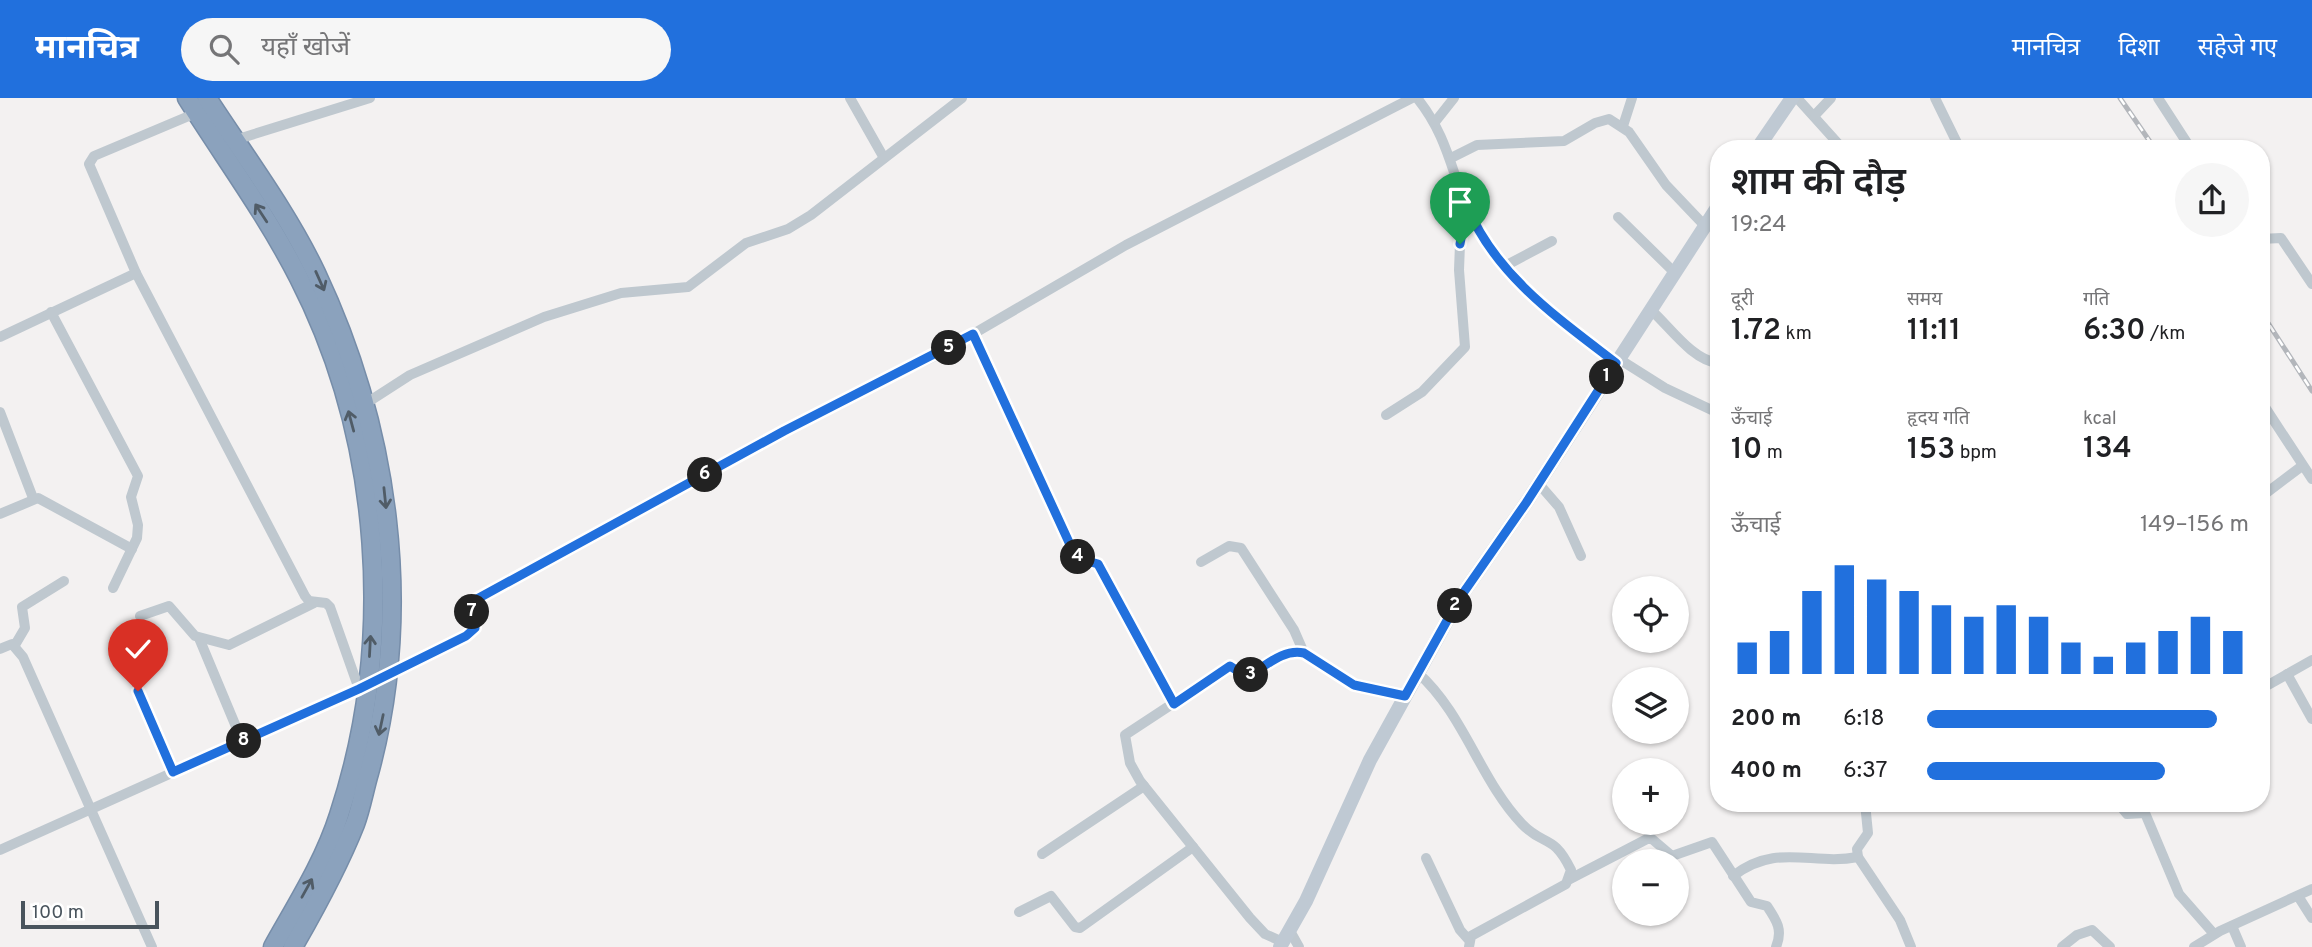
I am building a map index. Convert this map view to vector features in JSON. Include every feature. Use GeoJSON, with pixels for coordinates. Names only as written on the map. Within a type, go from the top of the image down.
{"type":"FeatureCollection","features":[{"type":"Feature","properties":{"kind":"highway"},"geometry":{"type":"LineString","coordinates":[[207,98],[315,270],[337,318],[365,404],[382,476],[389,542],[388,674],[377,742],[356,822],[327,888],[293,947]]}},
{"type":"Feature","properties":{"kind":"highway"},"geometry":{"type":"LineString","coordinates":[[191,106],[299,278],[337,370],[365,479],[371,542],[360,738],[339,816],[311,880],[273,947]]}},
{"type":"Feature","properties":{"kind":"street"},"geometry":{"type":"LineString","coordinates":[[234,140],[370,98]]}},
{"type":"Feature","properties":{"kind":"street"},"geometry":{"type":"LineString","coordinates":[[850,98],[884,158]]}},
{"type":"Feature","properties":{"kind":"street"},"geometry":{"type":"LineString","coordinates":[[365,404],[410,375],[544,317],[621,293],[694,284],[746,243],[788,229],[811,215],[908,137],[962,98]]}},
{"type":"Feature","properties":{"kind":"street"},"geometry":{"type":"LineString","coordinates":[[0,850],[364,687],[471,632],[476,622],[471,608],[477,599],[784,431],[973,334],[1126,245],[1412,98]]}},
{"type":"Feature","properties":{"kind":"street"},"geometry":{"type":"LineString","coordinates":[[1418,98],[1435,122],[1451,158],[1467,206],[1483,238],[1505,266],[1557,318],[1618,361],[1665,388],[1710,408]]}},
{"type":"Feature","properties":{"kind":"street"},"geometry":{"type":"LineString","coordinates":[[1435,122],[1454,98]]}},
{"type":"Feature","properties":{"kind":"street"},"geometry":{"type":"LineString","coordinates":[[1623,126],[1632,98]]}},
{"type":"Feature","properties":{"kind":"street"},"geometry":{"type":"LineString","coordinates":[[1764,140],[1795,98],[1815,115],[1836,140]]}},
{"type":"Feature","properties":{"kind":"street"},"geometry":{"type":"LineString","coordinates":[[1815,115],[1831,98]]}},
{"type":"Feature","properties":{"kind":"street"},"geometry":{"type":"LineString","coordinates":[[1935,98],[1956,140]]}},
{"type":"Feature","properties":{"kind":"street"},"geometry":{"type":"LineString","coordinates":[[2158,98],[2185,140]]}},
{"type":"Feature","properties":{"kind":"street"},"geometry":{"type":"LineString","coordinates":[[191,106],[90,160],[90,168],[136,273],[305,596],[314,603]]}},
{"type":"Feature","properties":{"kind":"street"},"geometry":{"type":"LineString","coordinates":[[1451,158],[1477,145],[1522,140],[1564,141],[1603,119],[1615,121],[1623,126],[1666,185],[1705,226]]}},
{"type":"Feature","properties":{"kind":"street"},"geometry":{"type":"LineString","coordinates":[[1386,415],[1422,392],[1465,347],[1459,270],[1460,244],[1467,206]]}},
{"type":"Feature","properties":{"kind":"street"},"geometry":{"type":"LineString","coordinates":[[1618,217],[1675,273]]}},
{"type":"Feature","properties":{"kind":"street"},"geometry":{"type":"LineString","coordinates":[[1284,940],[1370,760],[1459,599],[1539,484],[1710,218]]}},
{"type":"Feature","properties":{"kind":"street"},"geometry":{"type":"LineString","coordinates":[[2270,239],[2281,238],[2312,284]]}},
{"type":"Feature","properties":{"kind":"street"},"geometry":{"type":"LineString","coordinates":[[1505,266],[1552,241]]}},
{"type":"Feature","properties":{"kind":"street"},"geometry":{"type":"LineString","coordinates":[[0,337],[136,273]]}},
{"type":"Feature","properties":{"kind":"street"},"geometry":{"type":"LineString","coordinates":[[1651,310],[1695,353],[1710,362]]}},
{"type":"Feature","properties":{"kind":"street"},"geometry":{"type":"LineString","coordinates":[[51,312],[138,476],[131,497],[138,525],[132,549],[113,588]]}},
{"type":"Feature","properties":{"kind":"street"},"geometry":{"type":"LineString","coordinates":[[973,334],[1073,551],[1080,559],[1098,564],[1174,704]]}},
{"type":"Feature","properties":{"kind":"street"},"geometry":{"type":"LineString","coordinates":[[0,412],[33,498]]}},
{"type":"Feature","properties":{"kind":"street"},"geometry":{"type":"LineString","coordinates":[[2270,415],[2312,479]]}},
{"type":"Feature","properties":{"kind":"street"},"geometry":{"type":"LineString","coordinates":[[2270,490],[2302,466]]}},
{"type":"Feature","properties":{"kind":"street"},"geometry":{"type":"LineString","coordinates":[[1539,484],[1559,507],[1581,556]]}},
{"type":"Feature","properties":{"kind":"street"},"geometry":{"type":"LineString","coordinates":[[0,514],[33,498],[43,500],[132,549]]}},
{"type":"Feature","properties":{"kind":"street"},"geometry":{"type":"LineString","coordinates":[[1201,562],[1229,546],[1241,548],[1294,630],[1304,653],[1354,685],[1405,696]]}},
{"type":"Feature","properties":{"kind":"street"},"geometry":{"type":"LineString","coordinates":[[0,649],[15,645],[25,628],[22,607],[64,581]]}},
{"type":"Feature","properties":{"kind":"street"},"geometry":{"type":"LineString","coordinates":[[200,638],[206,637],[229,645],[321,602],[330,607],[364,687]]}},
{"type":"Feature","properties":{"kind":"street"},"geometry":{"type":"LineString","coordinates":[[140,616],[169,606],[177,611],[192,633],[200,638],[242,741]]}},
{"type":"Feature","properties":{"kind":"street"},"geometry":{"type":"LineString","coordinates":[[15,645],[23,657],[152,947]]}},
{"type":"Feature","properties":{"kind":"street"},"geometry":{"type":"LineString","coordinates":[[145,646],[137,675],[138,691],[173,772]]}},
{"type":"Feature","properties":{"kind":"street"},"geometry":{"type":"LineString","coordinates":[[1299,947],[1265,934],[1250,918],[1144,786],[1130,763],[1125,735],[1230,666],[1247,677],[1283,656],[1304,653]]}},
{"type":"Feature","properties":{"kind":"street"},"geometry":{"type":"LineString","coordinates":[[2270,684],[2312,660]]}},
{"type":"Feature","properties":{"kind":"street"},"geometry":{"type":"LineString","coordinates":[[1418,673],[1440,697],[1519,820],[1561,849],[1571,870],[1570,879]]}},
{"type":"Feature","properties":{"kind":"street"},"geometry":{"type":"LineString","coordinates":[[2287,674],[2312,719]]}},
{"type":"Feature","properties":{"kind":"street"},"geometry":{"type":"LineString","coordinates":[[1042,854],[1144,786]]}},
{"type":"Feature","properties":{"kind":"street"},"geometry":{"type":"LineString","coordinates":[[1866,812],[1868,833],[1857,849],[1858,857],[1900,920],[1912,947]]}},
{"type":"Feature","properties":{"kind":"street"},"geometry":{"type":"LineString","coordinates":[[2125,812],[2145,813],[2179,894],[2214,934]]}},
{"type":"Feature","properties":{"kind":"street"},"geometry":{"type":"LineString","coordinates":[[1426,858],[1460,930],[1469,943],[1570,879],[1650,838],[1672,856],[1712,842],[1751,902],[1767,906],[1779,925],[1781,936],[1776,947]]}},
{"type":"Feature","properties":{"kind":"street"},"geometry":{"type":"LineString","coordinates":[[1019,912],[1051,895],[1075,927],[1080,928],[1193,848]]}},
{"type":"Feature","properties":{"kind":"street"},"geometry":{"type":"LineString","coordinates":[[1733,876],[1756,861],[1796,855],[1858,857]]}},
{"type":"Feature","properties":{"kind":"street"},"geometry":{"type":"LineString","coordinates":[[2194,947],[2214,934],[2312,889]]}},
{"type":"Feature","properties":{"kind":"street"},"geometry":{"type":"LineString","coordinates":[[2298,896],[2312,918]]}},
{"type":"Feature","properties":{"kind":"street"},"geometry":{"type":"LineString","coordinates":[[2232,926],[2241,947]]}},
{"type":"Feature","properties":{"kind":"street"},"geometry":{"type":"LineString","coordinates":[[2062,947],[2077,935],[2092,930],[2110,947]]}},
{"type":"Feature","properties":{"kind":"railway"},"geometry":{"type":"LineString","coordinates":[[2120,98],[2149,140]]}},
{"type":"Feature","properties":{"kind":"railway"},"geometry":{"type":"LineString","coordinates":[[2270,326],[2312,391]]}},
{"type":"Feature","properties":{"kind":"route"},"geometry":{"type":"LineString","coordinates":[[138,691],[173,772],[359,689],[466,636],[475,628],[476,622],[471,608],[477,599],[825,409],[909,370],[973,334],[1073,551],[1080,559],[1093,560],[1098,564],[1174,704],[1231,665],[1247,677],[1271,661],[1295,652],[1304,653],[1330,673],[1354,685],[1405,696],[1459,599],[1526,503],[1616,363],[1557,318],[1524,287],[1483,238],[1467,206],[1460,244]]}}]}
